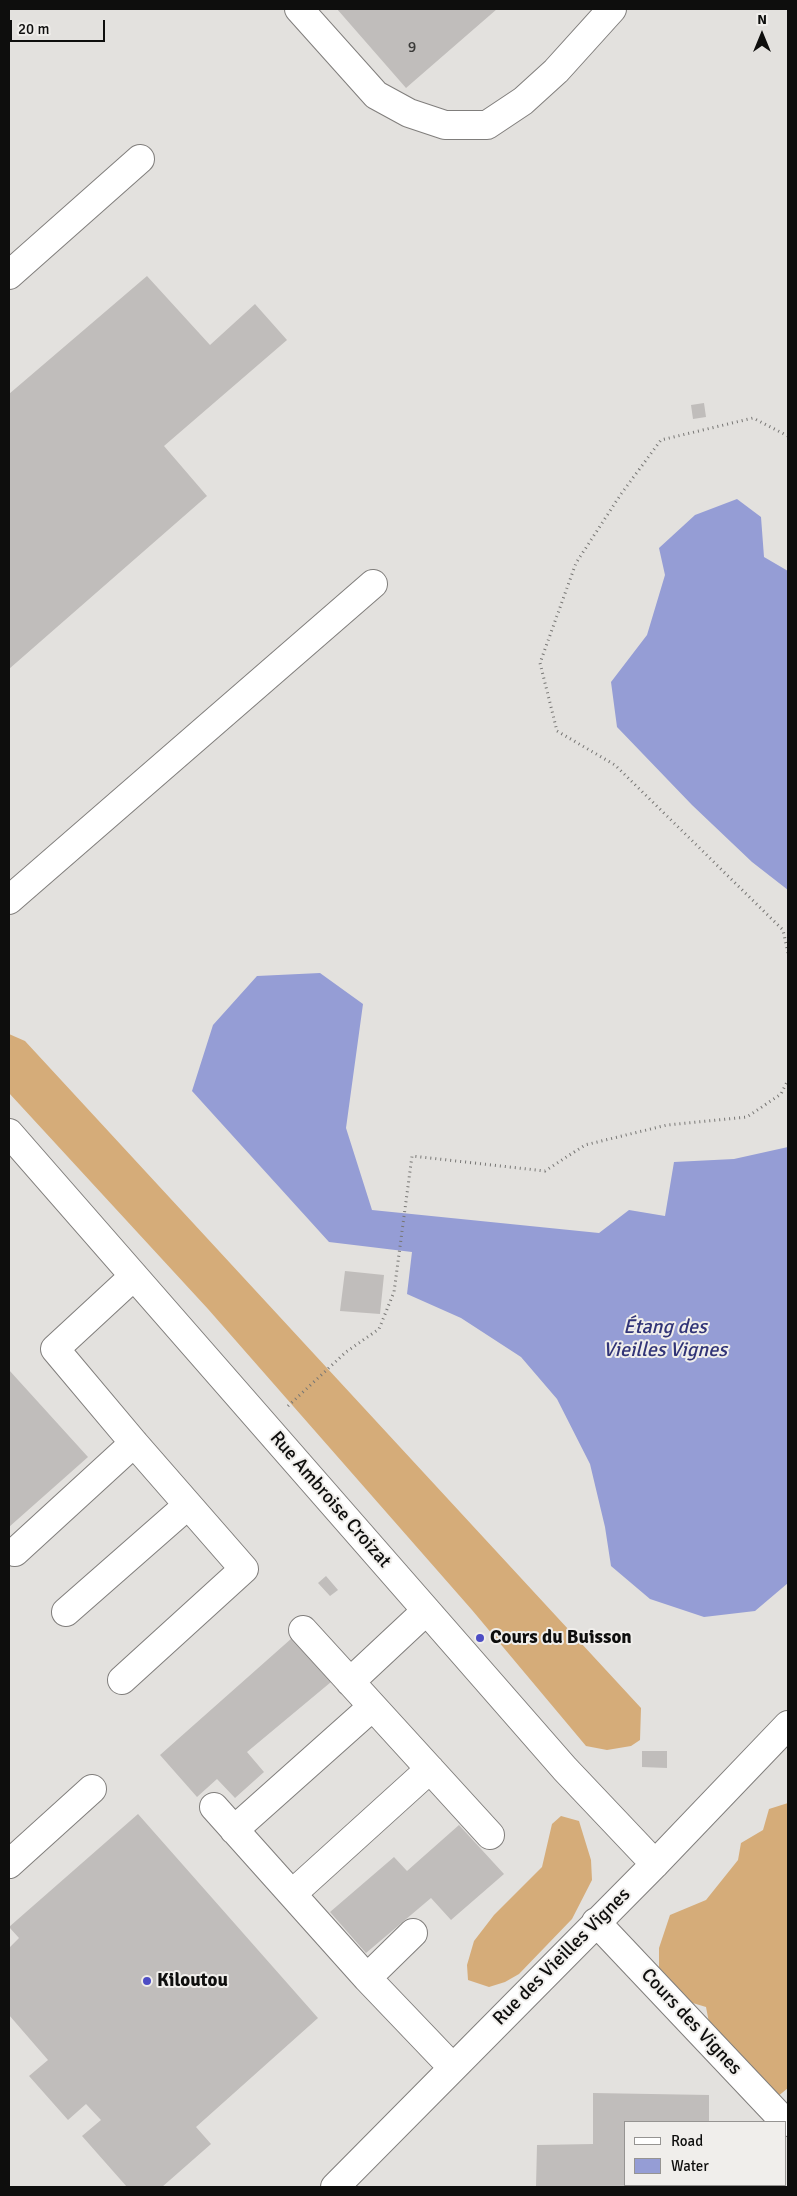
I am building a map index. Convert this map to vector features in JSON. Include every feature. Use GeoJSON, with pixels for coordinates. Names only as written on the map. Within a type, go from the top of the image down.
{"type":"FeatureCollection","features":[{"type":"Feature","properties":{"kind":"street"},"geometry":{"type":"LineString","coordinates":[[299,9],[376,95],[409,113],[445,125],[487,125],[523,101],[556,71],[612,9]]}},
{"type":"Feature","properties":{"kind":"street"},"geometry":{"type":"LineString","coordinates":[[9,276],[140,159]]}},
{"type":"Feature","properties":{"kind":"street"},"geometry":{"type":"LineString","coordinates":[[9,900],[373,584]]}},
{"type":"Feature","properties":{"kind":"street","name":"Rue Ambroise Croizat"},"geometry":{"type":"LineString","coordinates":[[9,1133],[578,1784],[654,1864]]}},
{"type":"Feature","properties":{"kind":"street"},"geometry":{"type":"LineString","coordinates":[[122,1680],[244,1569],[134,1443],[56,1349],[134,1276]]}},
{"type":"Feature","properties":{"kind":"street"},"geometry":{"type":"LineString","coordinates":[[15,1552],[134,1443]]}},
{"type":"Feature","properties":{"kind":"street"},"geometry":{"type":"LineString","coordinates":[[66,1612],[188,1505]]}},
{"type":"Feature","properties":{"kind":"street"},"geometry":{"type":"LineString","coordinates":[[350,1682],[426,1611]]}},
{"type":"Feature","properties":{"kind":"street"},"geometry":{"type":"LineString","coordinates":[[303,1630],[490,1835]]}},
{"type":"Feature","properties":{"kind":"street"},"geometry":{"type":"LineString","coordinates":[[234,1830],[372,1707]]}},
{"type":"Feature","properties":{"kind":"street","name":"Rue des Vieilles Vignes"},"geometry":{"type":"LineString","coordinates":[[350,2182],[453,2068],[788,1726]]}},
{"type":"Feature","properties":{"kind":"street"},"geometry":{"type":"LineString","coordinates":[[292,1894],[430,1769]]}},
{"type":"Feature","properties":{"kind":"street"},"geometry":{"type":"LineString","coordinates":[[9,1864],[92,1789]]}},
{"type":"Feature","properties":{"kind":"street"},"geometry":{"type":"LineString","coordinates":[[214,1807],[367,1978],[453,2068]]}},
{"type":"Feature","properties":{"kind":"street","name":"Cours des Vignes"},"geometry":{"type":"LineString","coordinates":[[596,1922],[784,2121]]}},
{"type":"Feature","properties":{"kind":"street"},"geometry":{"type":"LineString","coordinates":[[367,1978],[413,1932]]}},
{"type":"Feature","properties":{"kind":"path"},"geometry":{"type":"LineString","coordinates":[[788,436],[753,418],[661,440],[621,494],[576,562],[540,663],[557,731],[615,764],[783,930],[788,954]]}},
{"type":"Feature","properties":{"kind":"path"},"geometry":{"type":"LineString","coordinates":[[266,1427],[346,1352],[379,1329],[394,1292],[412,1156],[545,1171],[585,1145],[667,1125],[747,1117],[781,1094],[788,1080]]}},
{"type":"Feature","properties":{"kind":"shaded area"},"geometry":{"type":"Polygon","coordinates":[[[9,1034],[25,1041],[641,1708],[640,1740],[631,1746],[607,1750],[586,1746],[472,1610],[208,1309],[9,1093],[9,1034]]]}},
{"type":"Feature","properties":{"kind":"shaded area"},"geometry":{"type":"Polygon","coordinates":[[[788,1803],[788,2088],[777,2097],[712,2038],[706,2007],[676,1998],[659,1984],[659,1948],[670,1915],[706,1900],[738,1860],[741,1843],[763,1830],[769,1809],[788,1803]]]}},
{"type":"Feature","properties":{"kind":"shaded area"},"geometry":{"type":"Polygon","coordinates":[[[561,1816],[579,1821],[591,1860],[592,1880],[572,1919],[519,1974],[505,1982],[489,1987],[468,1980],[467,1965],[474,1941],[494,1915],[542,1867],[552,1824],[561,1816]]]}},
{"type":"Feature","properties":{"kind":"water"},"geometry":{"type":"Polygon","coordinates":[[[737,499],[761,517],[764,557],[788,571],[788,890],[752,862],[692,805],[617,727],[611,682],[647,635],[665,575],[659,548],[695,515],[737,499]]]}},
{"type":"Feature","properties":{"kind":"water","name":"Étang des Vieilles Vignes"},"geometry":{"type":"Polygon","coordinates":[[[320,973],[363,1004],[346,1128],[372,1210],[599,1233],[629,1210],[665,1216],[674,1162],[734,1159],[788,1147],[788,1583],[755,1611],[704,1617],[650,1599],[611,1566],[605,1527],[590,1464],[557,1399],[521,1357],[461,1318],[407,1294],[412,1252],[329,1242],[192,1091],[213,1025],[257,976],[320,973]]]}},
{"type":"Feature","properties":{"kind":"building"},"geometry":{"type":"Polygon","coordinates":[[[337,9],[497,9],[406,88],[337,9]]]}},
{"type":"Feature","properties":{"kind":"building"},"geometry":{"type":"Polygon","coordinates":[[[147,276],[210,345],[255,304],[287,340],[164,446],[207,496],[9,669],[9,394],[147,276]]]}},
{"type":"Feature","properties":{"kind":"building"},"geometry":{"type":"Polygon","coordinates":[[[704,403],[706,417],[693,419],[691,405],[704,403]]]}},
{"type":"Feature","properties":{"kind":"building"},"geometry":{"type":"Polygon","coordinates":[[[345,1271],[384,1275],[380,1314],[340,1311],[345,1271]]]}},
{"type":"Feature","properties":{"kind":"building"},"geometry":{"type":"Polygon","coordinates":[[[9,1370],[88,1457],[9,1527],[9,1370]]]}},
{"type":"Feature","properties":{"kind":"building"},"geometry":{"type":"Polygon","coordinates":[[[326,1576],[338,1590],[330,1596],[318,1583],[326,1576]]]}},
{"type":"Feature","properties":{"kind":"building"},"geometry":{"type":"Polygon","coordinates":[[[292,1638],[331,1682],[247,1752],[264,1772],[235,1798],[217,1779],[197,1797],[160,1755],[292,1638]]]}},
{"type":"Feature","properties":{"kind":"building"},"geometry":{"type":"Polygon","coordinates":[[[642,1751],[667,1751],[667,1768],[642,1767],[642,1751]]]}},
{"type":"Feature","properties":{"kind":"building","name":"Kiloutou"},"geometry":{"type":"Polygon","coordinates":[[[138,1814],[318,2018],[196,2127],[211,2144],[162,2187],[127,2187],[82,2136],[101,2120],[86,2104],[68,2120],[29,2076],[48,2060],[9,2015],[9,1948],[19,1938],[9,1927],[138,1814]]]}},
{"type":"Feature","properties":{"kind":"building"},"geometry":{"type":"Polygon","coordinates":[[[459,1825],[504,1874],[451,1920],[431,1898],[366,1953],[330,1912],[394,1857],[407,1871],[459,1825]]]}},
{"type":"Feature","properties":{"kind":"building"},"geometry":{"type":"Polygon","coordinates":[[[593,2093],[709,2095],[709,2121],[624,2121],[624,2186],[709,2187],[536,2187],[537,2145],[593,2144],[593,2093]]]}},
{"type":"Feature","properties":{"kind":"place","name":"Cours du Buisson"},"geometry":{"type":"Point","coordinates":[480,1638]}},
{"type":"Feature","properties":{"kind":"place","name":"Kiloutou"},"geometry":{"type":"Point","coordinates":[147,1981]}}]}
